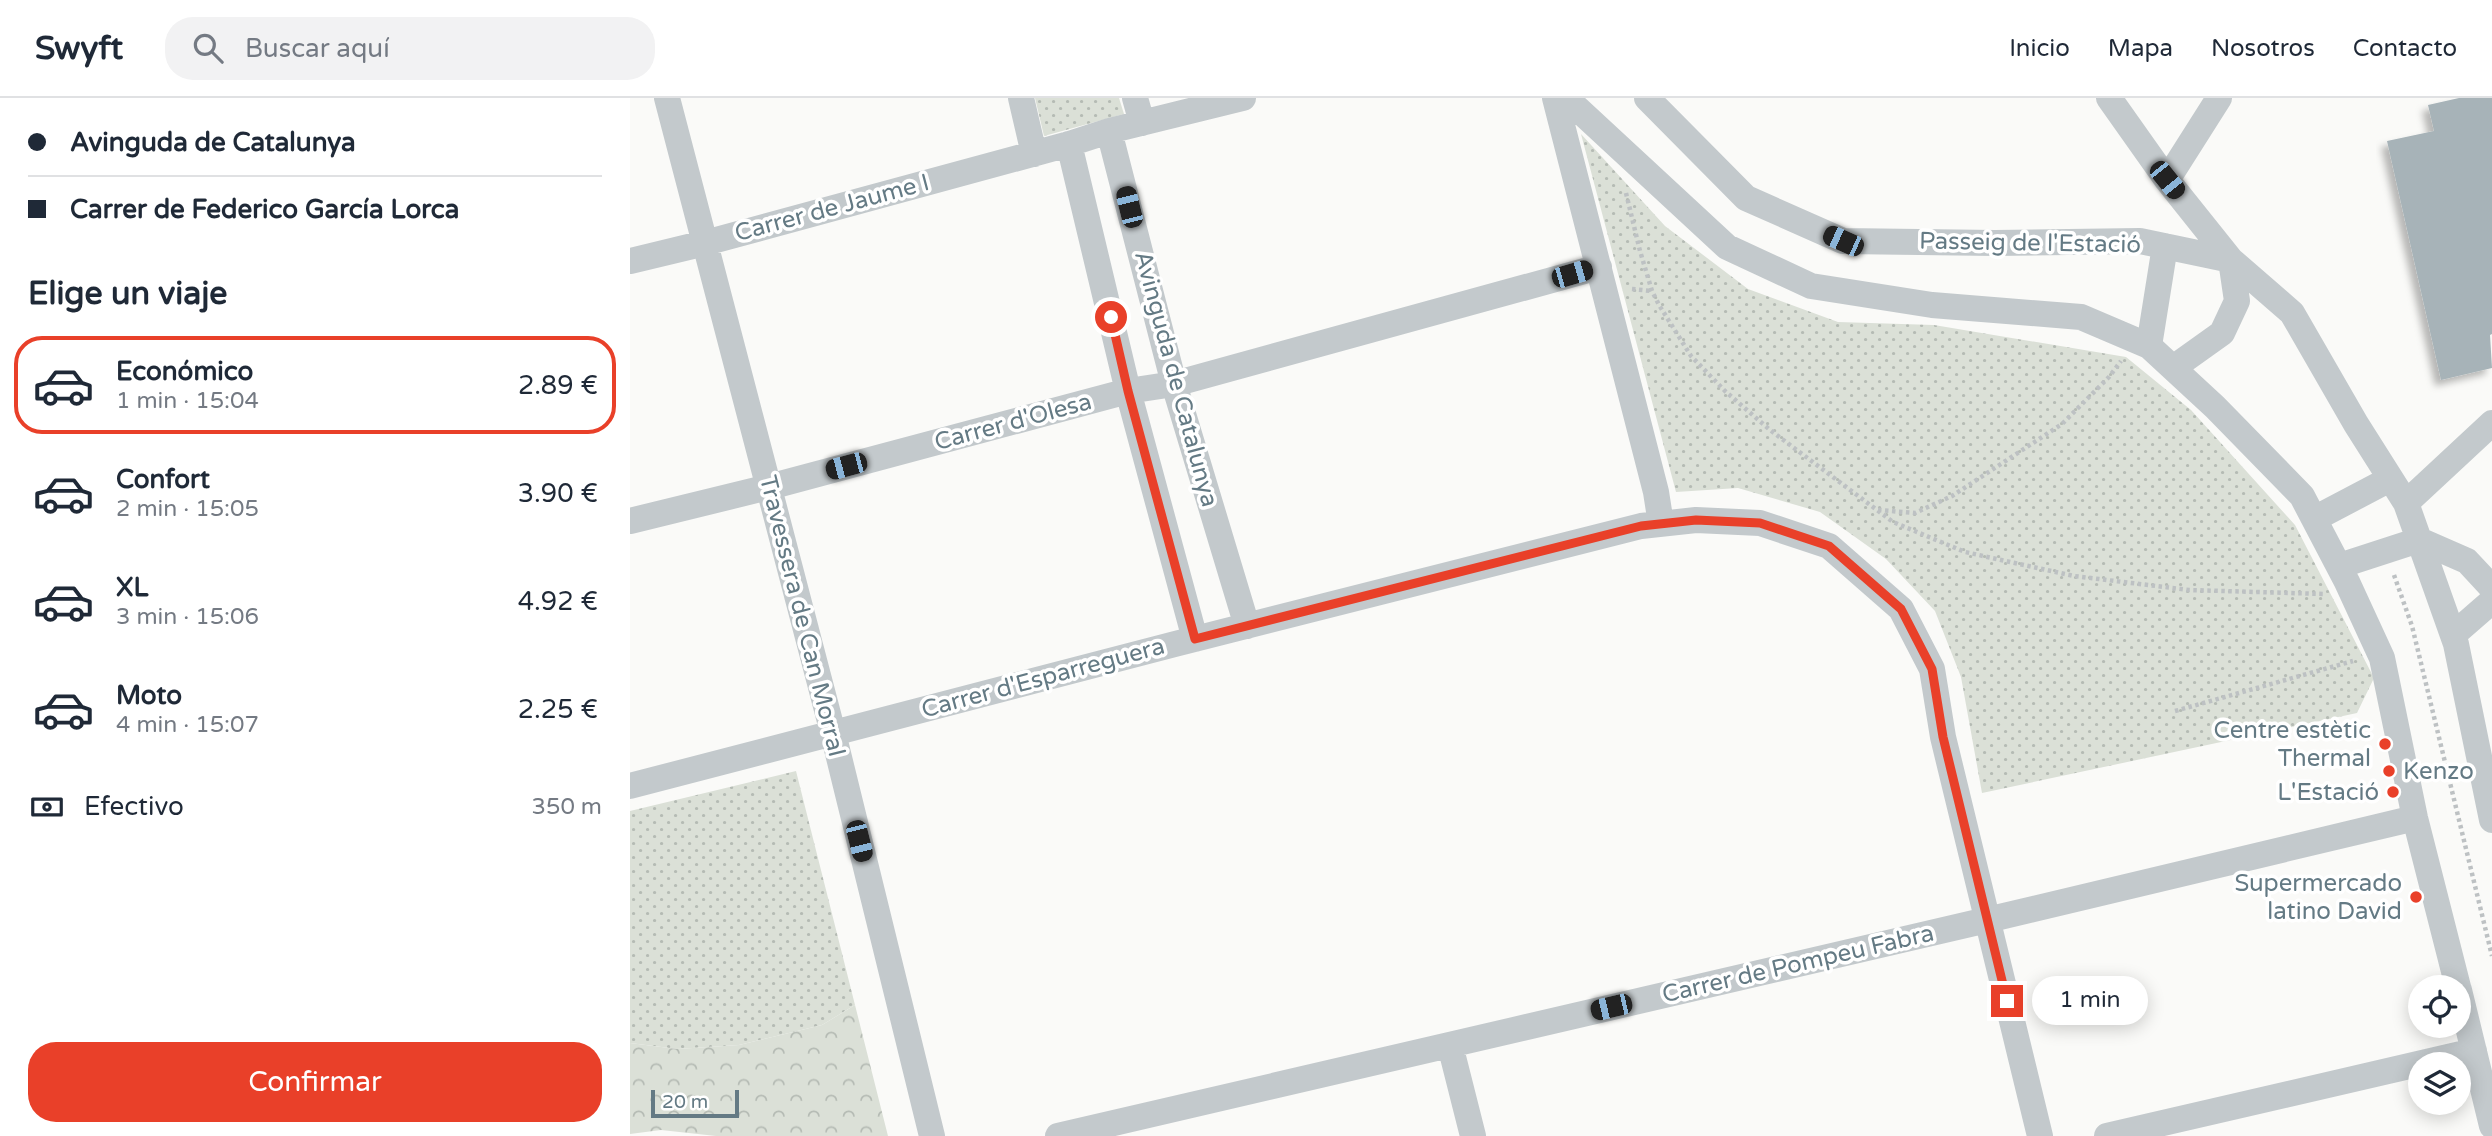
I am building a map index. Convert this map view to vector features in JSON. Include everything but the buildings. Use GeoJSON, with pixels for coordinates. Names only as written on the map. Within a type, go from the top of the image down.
{"type":"FeatureCollection","features":[{"type":"Feature","properties":{"kind":"street","name":"Travessera de Can Morral"},"geometry":{"type":"LineString","coordinates":[[667,98],[832,733],[932,1136]]}},
{"type":"Feature","properties":{"kind":"street"},"geometry":{"type":"LineString","coordinates":[[1021,98],[1034,154]]}},
{"type":"Feature","properties":{"kind":"street"},"geometry":{"type":"LineString","coordinates":[[1139,110],[1243,98]]}},
{"type":"Feature","properties":{"kind":"street"},"geometry":{"type":"LineString","coordinates":[[1555,98],[1656,492],[1661,524]]}},
{"type":"Feature","properties":{"kind":"street"},"geometry":{"type":"LineString","coordinates":[[1566,98],[1727,247],[1811,286],[1932,305],[2081,317],[2143,343],[2173,368],[2302,496],[2353,595],[2380,654],[2415,818],[2455,975]]}},
{"type":"Feature","properties":{"kind":"street","name":"Passeig de l'Estació"},"geometry":{"type":"LineString","coordinates":[[1647,98],[1746,198],[1843,241],[2140,241],[2231,260],[2292,313],[2406,503],[2453,635],[2492,820]]}},
{"type":"Feature","properties":{"kind":"street"},"geometry":{"type":"LineString","coordinates":[[2109,98],[2167,180],[2231,260],[2238,300],[2222,333],[2173,368]]}},
{"type":"Feature","properties":{"kind":"street"},"geometry":{"type":"LineString","coordinates":[[2167,180],[2219,98]]}},
{"type":"Feature","properties":{"kind":"street","name":"Carrer de Jaume I"},"geometry":{"type":"LineString","coordinates":[[630,261],[1069,144],[1110,131],[1139,110]]}},
{"type":"Feature","properties":{"kind":"street","name":"Avinguda de Catalunya"},"geometry":{"type":"LineString","coordinates":[[1110,131],[1174,384],[1247,626]]}},
{"type":"Feature","properties":{"kind":"street","name":"Avinguda de Catalunya"},"geometry":{"type":"LineString","coordinates":[[1069,144],[1128,391],[1195,639]]}},
{"type":"Feature","properties":{"kind":"street"},"geometry":{"type":"LineString","coordinates":[[2143,343],[2165,247]]}},
{"type":"Feature","properties":{"kind":"street","name":"Carrer d'Olesa"},"geometry":{"type":"LineString","coordinates":[[630,521],[769,487],[1128,391],[1174,384],[1599,267]]}},
{"type":"Feature","properties":{"kind":"street"},"geometry":{"type":"LineString","coordinates":[[2406,503],[2492,423]]}},
{"type":"Feature","properties":{"kind":"street"},"geometry":{"type":"LineString","coordinates":[[2314,519],[2390,479]]}},
{"type":"Feature","properties":{"kind":"street","name":"Carrer d'Esparreguera"},"geometry":{"type":"LineString","coordinates":[[630,786],[1641,526],[1696,520],[1760,523],[1829,546],[1901,609],[1932,669],[1943,737],[2040,1136]]}},
{"type":"Feature","properties":{"kind":"street"},"geometry":{"type":"LineString","coordinates":[[2339,566],[2419,540],[2467,561],[2492,588]]}},
{"type":"Feature","properties":{"kind":"street"},"geometry":{"type":"LineString","coordinates":[[2453,635],[2492,601]]}},
{"type":"Feature","properties":{"kind":"street","name":"Carrer de Pompeu Fabra"},"geometry":{"type":"LineString","coordinates":[[1058,1136],[2415,818]]}},
{"type":"Feature","properties":{"kind":"street"},"geometry":{"type":"LineString","coordinates":[[2471,1038],[2492,1126]]}},
{"type":"Feature","properties":{"kind":"street"},"geometry":{"type":"LineString","coordinates":[[1450,1045],[1473,1136]]}},
{"type":"Feature","properties":{"kind":"street"},"geometry":{"type":"LineString","coordinates":[[2107,1136],[2474,1051]]}},
{"type":"Feature","properties":{"kind":"path"},"geometry":{"type":"LineString","coordinates":[[1624,152],[1624,181],[1629,208],[1652,291],[1658,305],[1692,356],[1725,391],[1770,430],[1892,522],[1965,552],[2074,576],[2189,590],[2353,595]]}},
{"type":"Feature","properties":{"kind":"path"},"geometry":{"type":"LineString","coordinates":[[1877,510],[1915,513],[1952,496],[2008,461],[2062,424],[2143,343]]}},
{"type":"Feature","properties":{"kind":"path"},"geometry":{"type":"LineString","coordinates":[[2385,551],[2412,626],[2492,956]]}},
{"type":"Feature","properties":{"kind":"path"},"geometry":{"type":"LineString","coordinates":[[2175,711],[2380,654]]}},
{"type":"Feature","properties":{"kind":"green space"},"geometry":{"type":"Polygon","coordinates":[[[1035,98],[1119,98],[1124,114],[1044,136],[1035,98]]]}},
{"type":"Feature","properties":{"kind":"green space"},"geometry":{"type":"Polygon","coordinates":[[[1581,134],[1665,226],[1748,289],[1838,322],[1934,325],[2126,357],[2191,410],[2295,525],[2374,678],[2357,713],[1982,793],[1961,677],[1935,611],[1886,559],[1820,512],[1738,488],[1676,492],[1581,134]]]}},
{"type":"Feature","properties":{"kind":"green space"},"geometry":{"type":"Polygon","coordinates":[[[796,771],[855,1005],[822,1025],[739,1045],[677,1049],[630,1043],[630,811],[796,771]]]}},
{"type":"Feature","properties":{"kind":"green space"},"geometry":{"type":"Polygon","coordinates":[[[855,1005],[888,1136],[716,1136],[661,1130],[630,1134],[630,1043],[677,1049],[739,1045],[822,1025],[855,1005]]]}},
{"type":"Feature","properties":{"kind":"place","name":"Centre estètic Thermal"},"geometry":{"type":"Point","coordinates":[2385,744]}},
{"type":"Feature","properties":{"kind":"place","name":"Kenzo"},"geometry":{"type":"Point","coordinates":[2389,771]}},
{"type":"Feature","properties":{"kind":"place","name":"L'Estació"},"geometry":{"type":"Point","coordinates":[2393,792]}},
{"type":"Feature","properties":{"kind":"place","name":"Supermercado latino David"},"geometry":{"type":"Point","coordinates":[2416,897]}},
{"type":"Feature","properties":{"kind":"route"},"geometry":{"type":"LineString","coordinates":[[1111,317],[1128,391],[1195,639],[1641,526],[1696,520],[1760,523],[1829,546],[1901,609],[1932,669],[1943,737],[2007,1001]]}}]}
